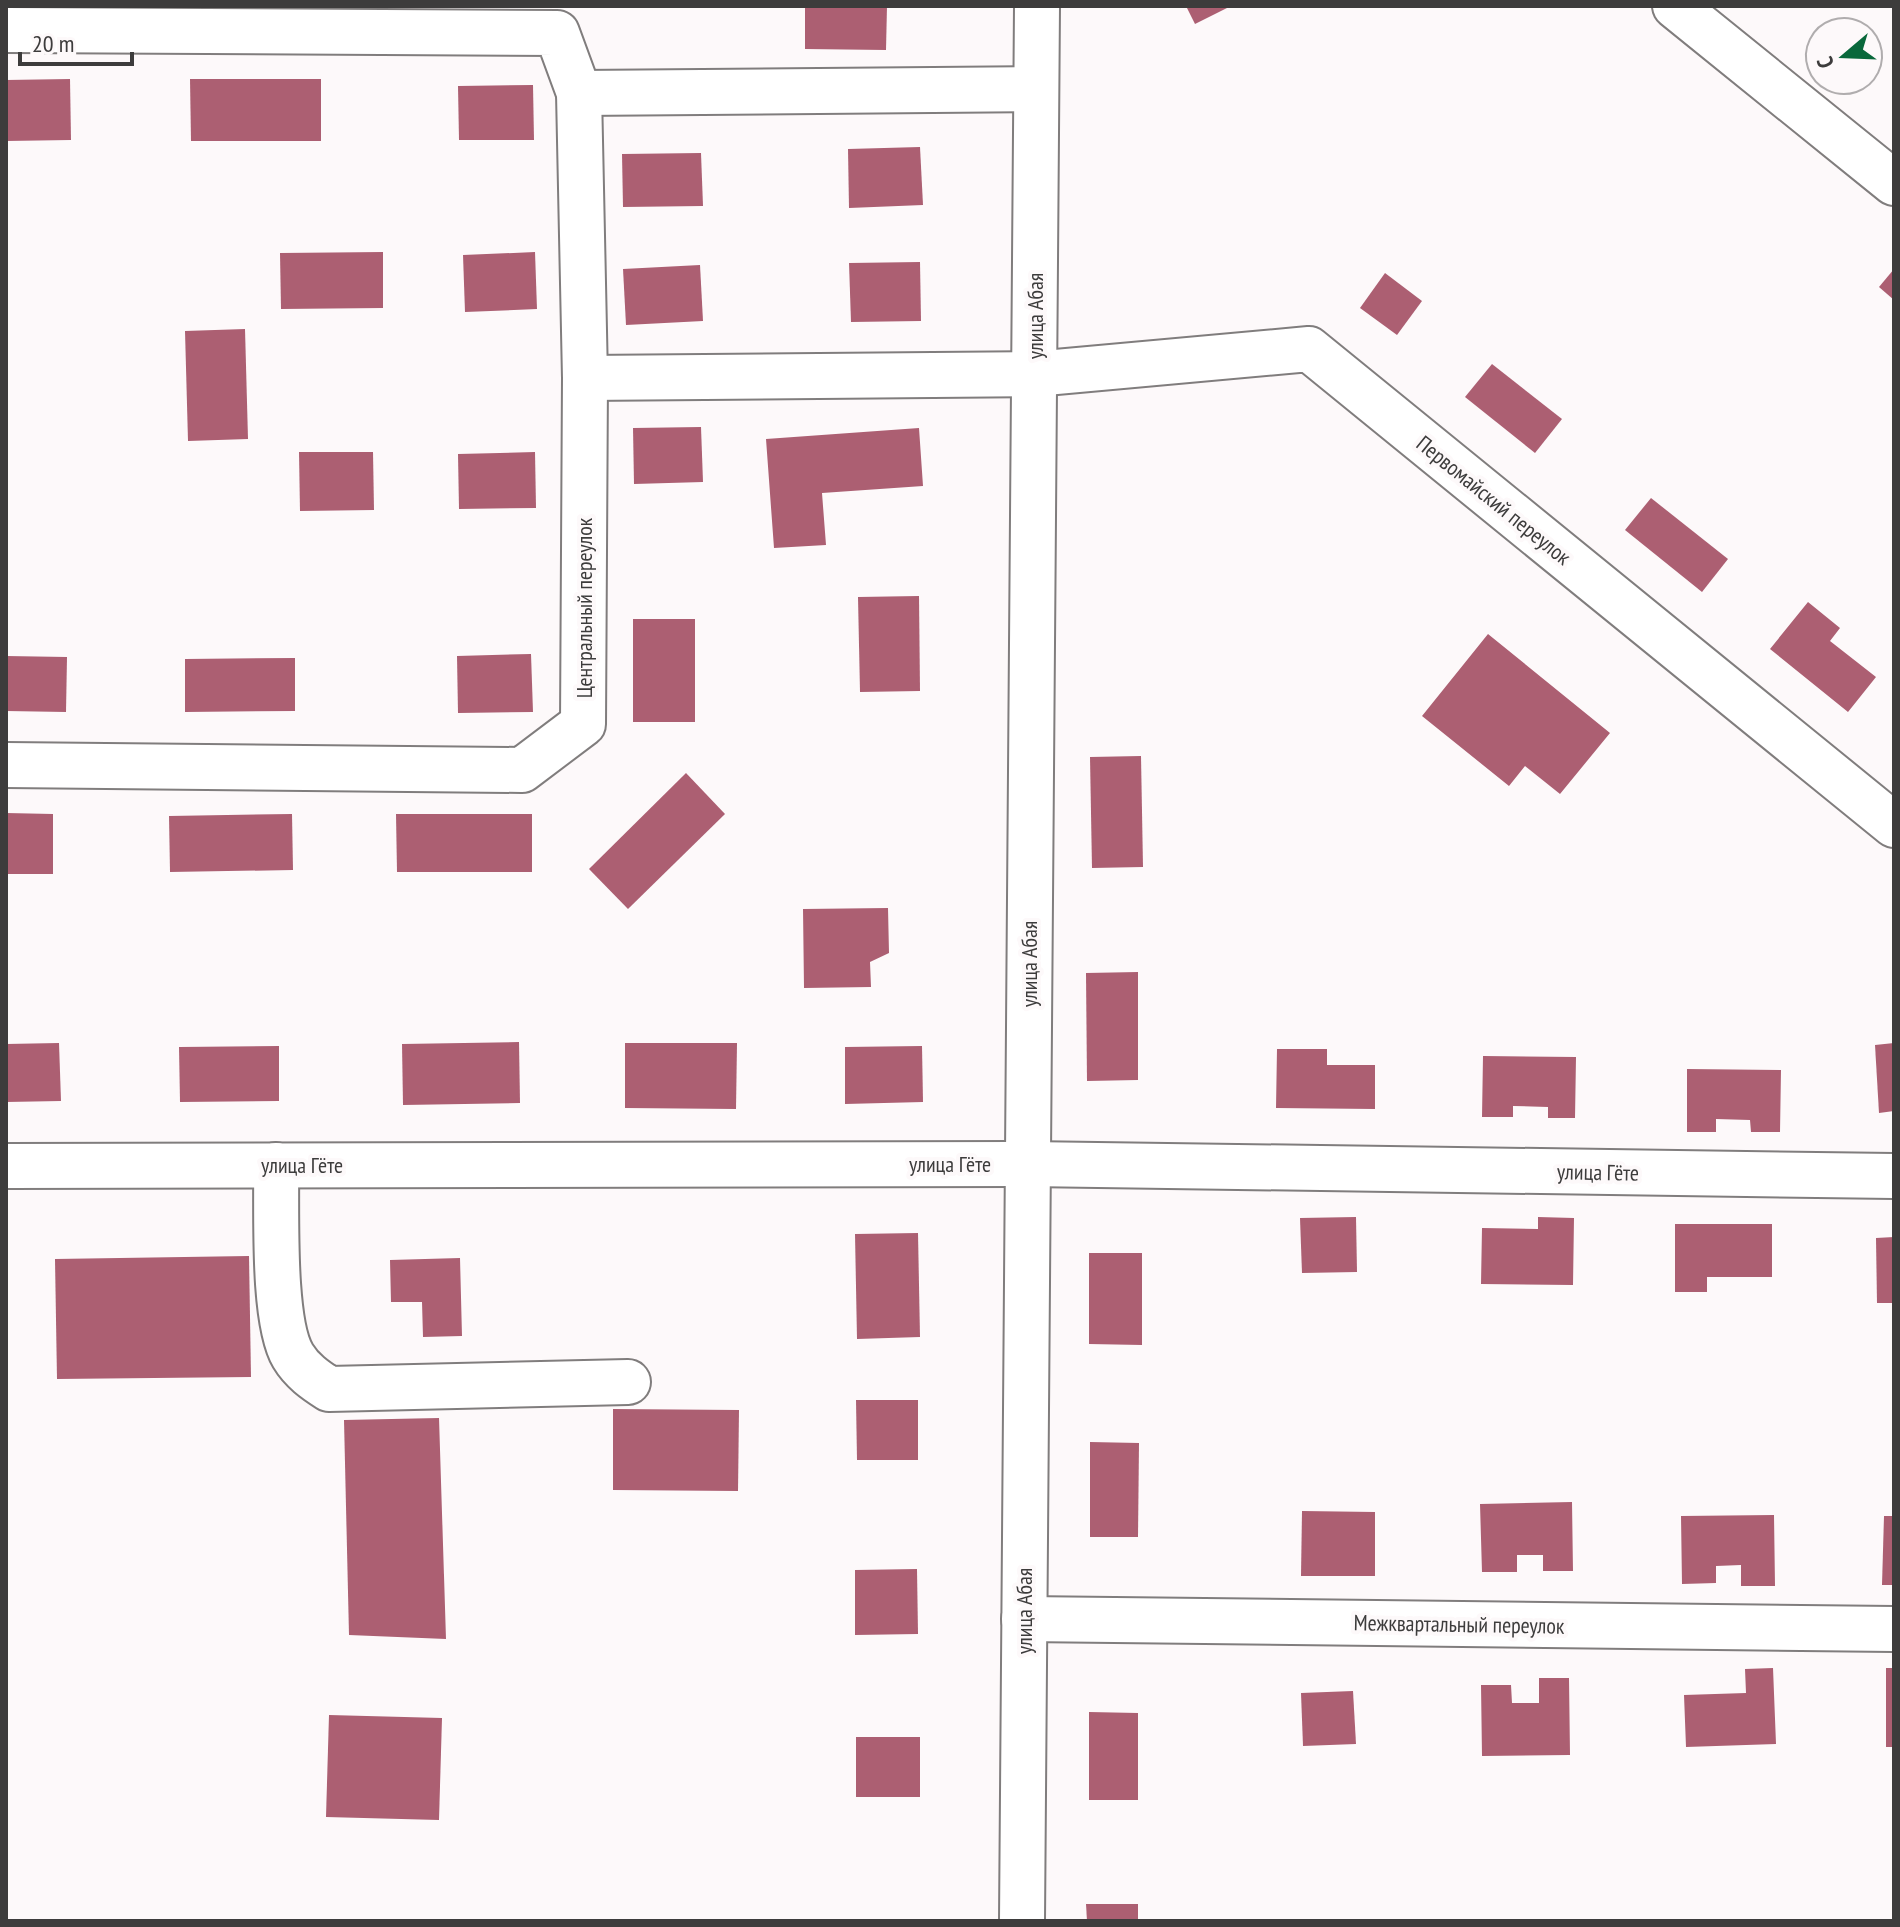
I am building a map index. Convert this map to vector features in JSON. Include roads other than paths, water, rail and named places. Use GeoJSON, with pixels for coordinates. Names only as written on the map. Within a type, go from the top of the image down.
{"type":"FeatureCollection","features":[{"type":"Feature","properties":{"kind":"street","name":"улица Абая"},"geometry":{"type":"LineString","coordinates":[[1022,1921],[1037,6]]}},
{"type":"Feature","properties":{"kind":"street"},"geometry":{"type":"LineString","coordinates":[[1675,6],[1894,183]]}},
{"type":"Feature","properties":{"kind":"street","name":"Центральный переулок"},"geometry":{"type":"LineString","coordinates":[[6,30],[557,33],[579,93],[585,378],[583,724],[522,770],[6,765]]}},
{"type":"Feature","properties":{"kind":"street"},"geometry":{"type":"LineString","coordinates":[[579,93],[1036,89]]}},
{"type":"Feature","properties":{"kind":"street","name":"Первомайский переулок"},"geometry":{"type":"LineString","coordinates":[[585,378],[1034,374],[1309,349],[1894,825]]}},
{"type":"Feature","properties":{"kind":"street","name":"улица Гёте"},"geometry":{"type":"LineString","coordinates":[[6,1166],[1028,1164],[1894,1176]]}},
{"type":"Feature","properties":{"kind":"street"},"geometry":{"type":"LineString","coordinates":[[276,1165],[281,1324],[292,1355],[307,1374],[329,1389],[628,1382]]}},
{"type":"Feature","properties":{"kind":"street","name":"Межквартальный переулок"},"geometry":{"type":"LineString","coordinates":[[1024,1619],[1894,1629]]}}]}
